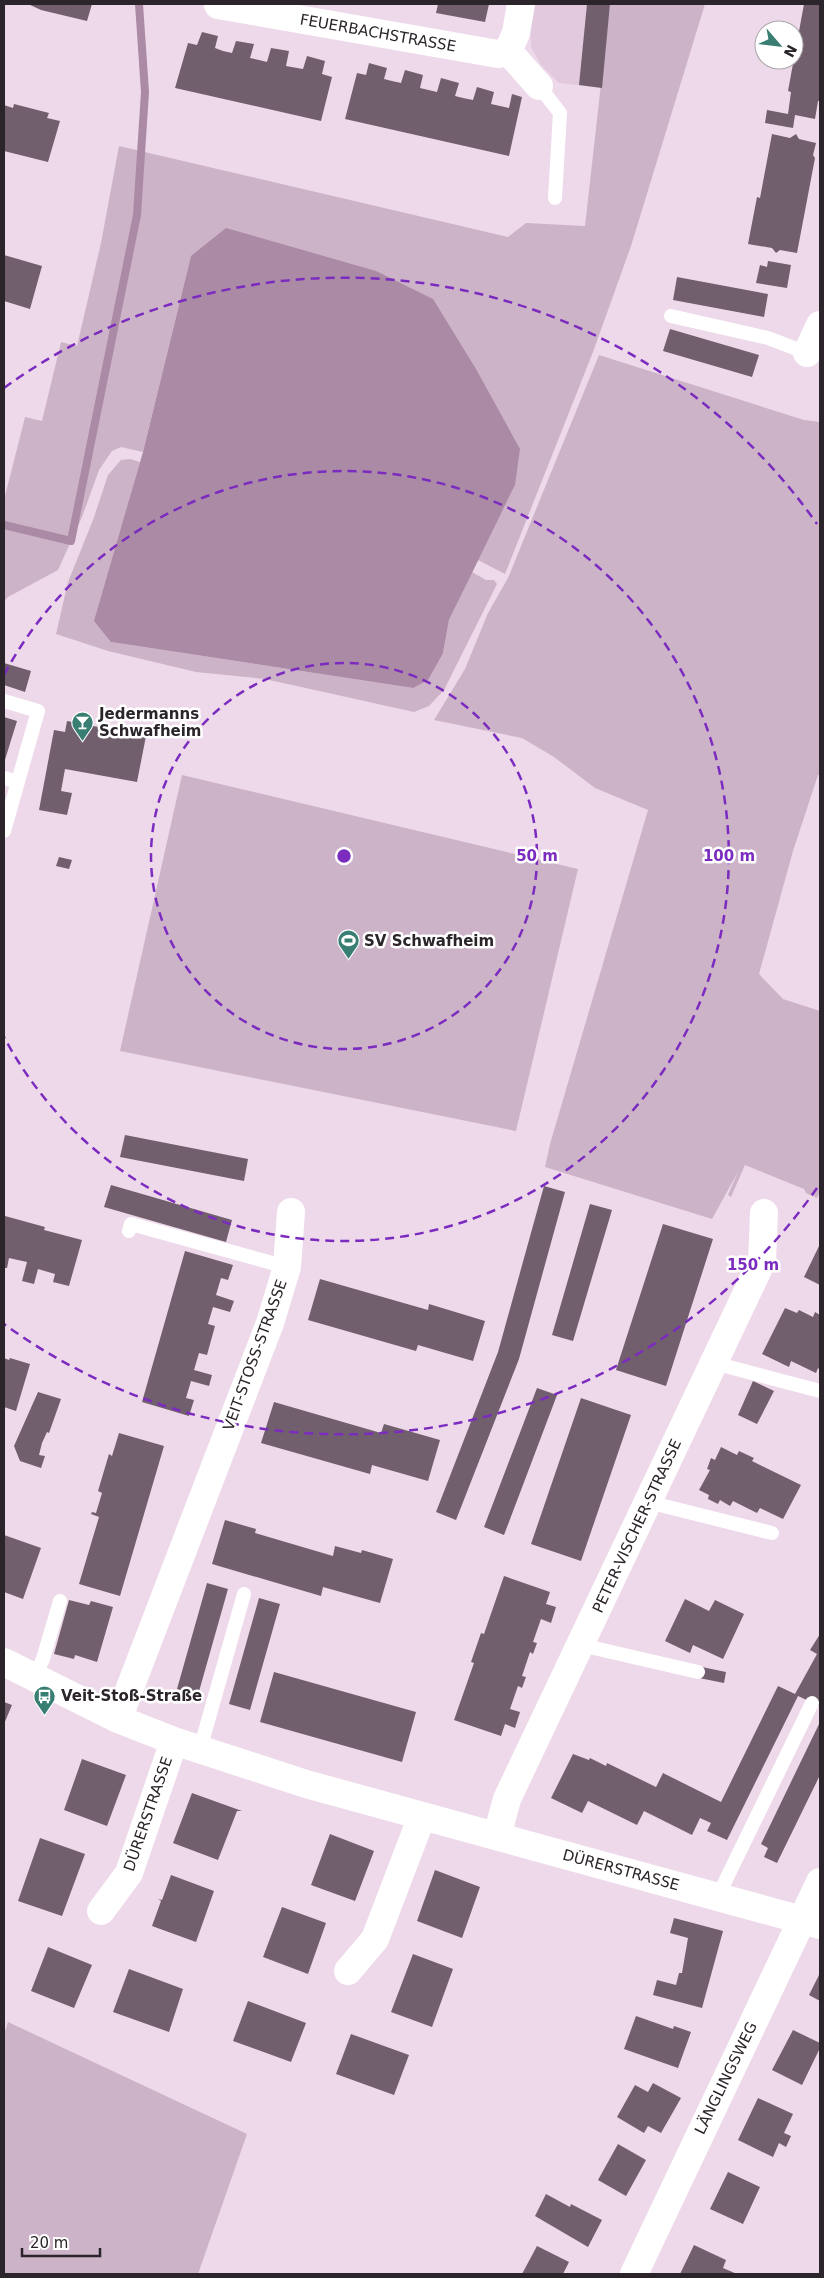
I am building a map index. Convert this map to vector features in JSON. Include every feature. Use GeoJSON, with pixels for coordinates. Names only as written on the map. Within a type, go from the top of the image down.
{"type":"FeatureCollection","features":[{"type":"Feature","properties":{"kind":"street"},"geometry":{"type":"LineString","coordinates":[[521,4],[516,33],[508,51],[539,86]]}},
{"type":"Feature","properties":{"kind":"street","name":"FEUERBACHSTRASSE"},"geometry":{"type":"LineString","coordinates":[[218,5],[498,54],[508,51]]}},
{"type":"Feature","properties":{"kind":"street"},"geometry":{"type":"LineString","coordinates":[[807,353],[820,325]]}},
{"type":"Feature","properties":{"kind":"street","name":"VEIT-STOSS-STRASSE"},"geometry":{"type":"LineString","coordinates":[[118,1719],[270,1323],[287,1268],[292,1212]]}},
{"type":"Feature","properties":{"kind":"street","name":"PETER-VISCHER-STRASSE"},"geometry":{"type":"LineString","coordinates":[[497,1836],[508,1799],[762,1260],[764,1213]]}},
{"type":"Feature","properties":{"kind":"street","name":"DÜRERSTRASSE"},"geometry":{"type":"LineString","coordinates":[[4,1662],[118,1719],[200,1749],[306,1784],[811,1922]]}},
{"type":"Feature","properties":{"kind":"street","name":"DÜRERSTRASSE"},"geometry":{"type":"LineString","coordinates":[[101,1911],[129,1873],[174,1740]]}},
{"type":"Feature","properties":{"kind":"street"},"geometry":{"type":"LineString","coordinates":[[348,1971],[375,1939],[422,1816]]}},
{"type":"Feature","properties":{"kind":"street","name":"LÄNGLINGSWEG"},"geometry":{"type":"LineString","coordinates":[[634,2274],[642,2254],[811,1922],[820,1882]]}},
{"type":"Feature","properties":{"kind":"lane"},"geometry":{"type":"LineString","coordinates":[[539,86],[560,113],[555,198]]}},
{"type":"Feature","properties":{"kind":"lane"},"geometry":{"type":"LineString","coordinates":[[671,316],[768,338],[807,353]]}},
{"type":"Feature","properties":{"kind":"lane"},"geometry":{"type":"LineString","coordinates":[[4,701],[38,711],[4,831]]}},
{"type":"Feature","properties":{"kind":"lane"},"geometry":{"type":"LineString","coordinates":[[4,778],[18,782]]}},
{"type":"Feature","properties":{"kind":"lane"},"geometry":{"type":"LineString","coordinates":[[129,1231],[131,1224],[287,1268]]}},
{"type":"Feature","properties":{"kind":"lane"},"geometry":{"type":"LineString","coordinates":[[714,1363],[820,1391]]}},
{"type":"Feature","properties":{"kind":"lane"},"geometry":{"type":"LineString","coordinates":[[648,1502],[772,1533]]}},
{"type":"Feature","properties":{"kind":"lane"},"geometry":{"type":"LineString","coordinates":[[200,1749],[244,1594]]}},
{"type":"Feature","properties":{"kind":"lane"},"geometry":{"type":"LineString","coordinates":[[34,1678],[44,1659],[60,1601]]}},
{"type":"Feature","properties":{"kind":"lane"},"geometry":{"type":"LineString","coordinates":[[581,1645],[698,1672]]}},
{"type":"Feature","properties":{"kind":"lane"},"geometry":{"type":"LineString","coordinates":[[718,1896],[812,1703]]}},
{"type":"Feature","properties":{"kind":"shaded area"},"geometry":{"type":"Polygon","coordinates":[[[533,4],[610,4],[602,88],[559,83],[541,65],[531,47],[530,23],[533,4]]]}},
{"type":"Feature","properties":{"kind":"shaded area"},"geometry":{"type":"Polygon","coordinates":[[[610,4],[705,4],[631,246],[593,352],[505,574],[478,560],[515,485],[191,256],[143,452],[121,447],[112,451],[99,470],[82,517],[58,570],[8,597],[4,602],[4,500],[25,417],[42,421],[61,342],[77,346],[101,243],[119,146],[508,237],[526,223],[585,226],[610,4]]]}},
{"type":"Feature","properties":{"kind":"shaded area"},"geometry":{"type":"Polygon","coordinates":[[[226,228],[376,271],[433,299],[476,369],[520,449],[515,485],[449,620],[443,653],[428,680],[413,688],[111,642],[94,621],[143,452],[191,256],[226,228]]]}},
{"type":"Feature","properties":{"kind":"shaded area"},"geometry":{"type":"Polygon","coordinates":[[[599,355],[804,420],[820,422],[820,775],[818,775],[793,851],[759,974],[783,999],[820,1011],[820,1191],[817,1198],[806,1193],[804,1189],[745,1165],[731,1197],[728,1195],[738,1172],[712,1219],[545,1167],[550,1144],[648,810],[595,788],[554,757],[522,738],[434,720],[465,669],[488,613],[508,578],[599,355]]]}},
{"type":"Feature","properties":{"kind":"shaded area"},"geometry":{"type":"Polygon","coordinates":[[[130,459],[140,462],[132,491],[111,642],[413,688],[443,653],[449,620],[472,572],[486,580],[494,580],[497,584],[444,690],[429,706],[414,712],[265,679],[196,672],[108,651],[56,634],[68,582],[93,520],[108,475],[121,460],[130,459]]]}},
{"type":"Feature","properties":{"kind":"shaded area","name":"SV Schwafheim"},"geometry":{"type":"Polygon","coordinates":[[[182,775],[578,869],[516,1131],[120,1051],[182,775]]]}},
{"type":"Feature","properties":{"kind":"shaded area"},"geometry":{"type":"Polygon","coordinates":[[[8,2022],[247,2134],[198,2274],[4,2274],[4,2035],[8,2022]]]}},
{"type":"Feature","properties":{"kind":"building"},"geometry":{"type":"Polygon","coordinates":[[[28,4],[92,4],[87,21],[41,10],[28,4]]]}},
{"type":"Feature","properties":{"kind":"building"},"geometry":{"type":"Polygon","coordinates":[[[438,4],[489,4],[485,22],[436,13],[438,4]]]}},
{"type":"Feature","properties":{"kind":"building"},"geometry":{"type":"Polygon","coordinates":[[[587,4],[610,4],[602,88],[579,85],[587,4]]]}},
{"type":"Feature","properties":{"kind":"building"},"geometry":{"type":"Polygon","coordinates":[[[804,4],[820,4],[820,101],[818,101],[815,119],[795,115],[793,128],[765,123],[767,110],[788,114],[791,92],[788,91],[792,70],[804,70],[804,20],[801,20],[804,4]]]}},
{"type":"Feature","properties":{"kind":"building"},"geometry":{"type":"Polygon","coordinates":[[[202,32],[218,36],[215,48],[223,51],[232,53],[236,41],[254,44],[250,58],[267,62],[271,48],[289,51],[286,66],[303,69],[307,56],[325,61],[322,74],[332,77],[321,121],[175,88],[188,43],[197,45],[202,32]]]}},
{"type":"Feature","properties":{"kind":"building"},"geometry":{"type":"Polygon","coordinates":[[[369,63],[387,68],[384,79],[401,83],[405,70],[423,75],[420,88],[437,92],[441,78],[459,83],[455,96],[463,98],[473,100],[477,87],[494,92],[491,104],[509,108],[512,94],[522,97],[509,156],[345,119],[357,73],[366,75],[369,63]]]}},
{"type":"Feature","properties":{"kind":"building"},"geometry":{"type":"Polygon","coordinates":[[[14,104],[49,113],[47,118],[60,121],[48,162],[4,151],[4,105],[13,108],[14,104]]]}},
{"type":"Feature","properties":{"kind":"building"},"geometry":{"type":"Polygon","coordinates":[[[772,134],[790,138],[796,134],[799,139],[816,143],[813,155],[815,158],[797,253],[780,250],[776,253],[772,248],[748,244],[757,197],[760,198],[772,134]]]}},
{"type":"Feature","properties":{"kind":"building"},"geometry":{"type":"Polygon","coordinates":[[[4,255],[42,266],[30,309],[4,301],[4,255]]]}},
{"type":"Feature","properties":{"kind":"building"},"geometry":{"type":"Polygon","coordinates":[[[768,261],[791,265],[787,288],[756,283],[760,265],[767,267],[768,261]]]}},
{"type":"Feature","properties":{"kind":"building"},"geometry":{"type":"Polygon","coordinates":[[[677,277],[768,294],[764,317],[673,300],[677,277]]]}},
{"type":"Feature","properties":{"kind":"building"},"geometry":{"type":"Polygon","coordinates":[[[670,329],[759,355],[752,377],[663,351],[670,329]]]}},
{"type":"Feature","properties":{"kind":"building"},"geometry":{"type":"Polygon","coordinates":[[[4,663],[31,671],[25,692],[4,685],[4,663]]]}},
{"type":"Feature","properties":{"kind":"building"},"geometry":{"type":"Polygon","coordinates":[[[4,717],[17,721],[4,763],[4,717]]]}},
{"type":"Feature","properties":{"kind":"building"},"geometry":{"type":"Polygon","coordinates":[[[67,721],[146,736],[137,782],[65,769],[61,791],[72,793],[67,815],[39,810],[54,730],[65,732],[67,721]]]}},
{"type":"Feature","properties":{"kind":"building"},"geometry":{"type":"Polygon","coordinates":[[[59,857],[72,860],[69,869],[56,866],[59,857]]]}},
{"type":"Feature","properties":{"kind":"building"},"geometry":{"type":"Polygon","coordinates":[[[125,1135],[248,1159],[244,1181],[120,1157],[125,1135]]]}},
{"type":"Feature","properties":{"kind":"building"},"geometry":{"type":"Polygon","coordinates":[[[111,1185],[232,1220],[226,1242],[104,1207],[111,1185]]]}},
{"type":"Feature","properties":{"kind":"building"},"geometry":{"type":"Polygon","coordinates":[[[544,1186],[565,1192],[519,1359],[456,1520],[436,1512],[498,1352],[544,1186]]]}},
{"type":"Feature","properties":{"kind":"building"},"geometry":{"type":"Polygon","coordinates":[[[590,1204],[612,1210],[573,1341],[552,1335],[590,1204]]]}},
{"type":"Feature","properties":{"kind":"building"},"geometry":{"type":"Polygon","coordinates":[[[5,1216],[45,1227],[44,1230],[82,1240],[69,1286],[53,1282],[55,1274],[38,1269],[34,1284],[22,1281],[27,1262],[9,1258],[7,1268],[4,1268],[5,1216]]]}},
{"type":"Feature","properties":{"kind":"building"},"geometry":{"type":"Polygon","coordinates":[[[663,1224],[713,1239],[666,1386],[616,1370],[663,1224]]]}},
{"type":"Feature","properties":{"kind":"building"},"geometry":{"type":"Polygon","coordinates":[[[820,1244],[820,1285],[804,1277],[820,1244]]]}},
{"type":"Feature","properties":{"kind":"building"},"geometry":{"type":"Polygon","coordinates":[[[185,1251],[233,1265],[228,1280],[221,1278],[216,1295],[234,1301],[230,1312],[213,1307],[208,1324],[215,1326],[207,1355],[199,1353],[194,1370],[212,1375],[209,1386],[191,1381],[186,1398],[194,1400],[189,1416],[142,1402],[185,1251]]]}},
{"type":"Feature","properties":{"kind":"building"},"geometry":{"type":"Polygon","coordinates":[[[320,1279],[428,1310],[429,1304],[485,1321],[473,1361],[418,1345],[416,1351],[308,1320],[320,1279]]]}},
{"type":"Feature","properties":{"kind":"building"},"geometry":{"type":"Polygon","coordinates":[[[785,1308],[797,1313],[799,1310],[813,1317],[815,1312],[820,1315],[820,1370],[818,1368],[816,1373],[791,1361],[789,1367],[762,1354],[785,1308]]]}},
{"type":"Feature","properties":{"kind":"building"},"geometry":{"type":"Polygon","coordinates":[[[4,1358],[30,1364],[16,1411],[4,1407],[4,1358]]]}},
{"type":"Feature","properties":{"kind":"building"},"geometry":{"type":"Polygon","coordinates":[[[753,1381],[774,1391],[757,1424],[738,1415],[753,1381]]]}},
{"type":"Feature","properties":{"kind":"building"},"geometry":{"type":"Polygon","coordinates":[[[537,1388],[557,1395],[504,1535],[484,1527],[537,1388]]]}},
{"type":"Feature","properties":{"kind":"building"},"geometry":{"type":"Polygon","coordinates":[[[38,1392],[61,1399],[49,1433],[47,1432],[42,1443],[39,1455],[45,1456],[41,1468],[20,1461],[14,1446],[38,1392]]]}},
{"type":"Feature","properties":{"kind":"building"},"geometry":{"type":"Polygon","coordinates":[[[581,1398],[631,1415],[581,1561],[531,1544],[581,1398]]]}},
{"type":"Feature","properties":{"kind":"building"},"geometry":{"type":"Polygon","coordinates":[[[274,1402],[381,1433],[384,1424],[440,1440],[428,1481],[372,1465],[370,1474],[261,1443],[274,1402]]]}},
{"type":"Feature","properties":{"kind":"building"},"geometry":{"type":"Polygon","coordinates":[[[119,1433],[164,1446],[120,1596],[79,1584],[99,1517],[91,1514],[92,1512],[96,1513],[102,1493],[98,1491],[109,1454],[112,1456],[119,1433]]]}},
{"type":"Feature","properties":{"kind":"building"},"geometry":{"type":"Polygon","coordinates":[[[721,1447],[737,1455],[739,1451],[754,1458],[752,1461],[801,1485],[783,1519],[760,1508],[757,1513],[733,1501],[730,1506],[720,1500],[718,1504],[708,1499],[709,1495],[699,1490],[710,1470],[707,1469],[711,1458],[715,1460],[721,1447]]]}},
{"type":"Feature","properties":{"kind":"building"},"geometry":{"type":"Polygon","coordinates":[[[225,1520],[256,1529],[255,1533],[333,1556],[335,1546],[361,1553],[362,1550],[393,1559],[380,1603],[323,1587],[321,1596],[212,1564],[225,1520]]]}},
{"type":"Feature","properties":{"kind":"building"},"geometry":{"type":"Polygon","coordinates":[[[4,1535],[41,1548],[23,1599],[4,1592],[4,1535]]]}},
{"type":"Feature","properties":{"kind":"building"},"geometry":{"type":"Polygon","coordinates":[[[504,1576],[550,1592],[546,1604],[556,1607],[551,1623],[541,1619],[533,1642],[537,1643],[533,1654],[530,1652],[522,1676],[526,1677],[522,1688],[518,1686],[510,1709],[520,1712],[515,1728],[505,1724],[501,1736],[454,1720],[474,1663],[471,1662],[481,1633],[484,1634],[504,1576]]]}},
{"type":"Feature","properties":{"kind":"building"},"geometry":{"type":"Polygon","coordinates":[[[207,1583],[228,1589],[198,1695],[177,1689],[207,1583]]]}},
{"type":"Feature","properties":{"kind":"building"},"geometry":{"type":"Polygon","coordinates":[[[259,1598],[280,1604],[250,1710],[229,1704],[259,1598]]]}},
{"type":"Feature","properties":{"kind":"building"},"geometry":{"type":"Polygon","coordinates":[[[685,1599],[709,1611],[715,1600],[744,1614],[723,1659],[693,1645],[690,1653],[665,1641],[685,1599]]]}},
{"type":"Feature","properties":{"kind":"building"},"geometry":{"type":"Polygon","coordinates":[[[69,1600],[89,1605],[91,1601],[113,1607],[97,1662],[75,1655],[74,1659],[54,1654],[69,1600]]]}},
{"type":"Feature","properties":{"kind":"building"},"geometry":{"type":"Polygon","coordinates":[[[820,1634],[820,1706],[798,1696],[727,1840],[707,1831],[711,1823],[700,1818],[692,1835],[644,1811],[637,1825],[588,1801],[582,1813],[551,1798],[573,1754],[589,1760],[590,1758],[606,1766],[607,1763],[656,1787],[663,1773],[721,1802],[778,1686],[795,1694],[817,1654],[810,1650],[820,1634]]]}},
{"type":"Feature","properties":{"kind":"building"},"geometry":{"type":"Polygon","coordinates":[[[702,1667],[726,1672],[724,1683],[699,1678],[702,1667]]]}},
{"type":"Feature","properties":{"kind":"building"},"geometry":{"type":"Polygon","coordinates":[[[274,1672],[416,1712],[402,1762],[260,1722],[274,1672]]]}},
{"type":"Feature","properties":{"kind":"building"},"geometry":{"type":"Polygon","coordinates":[[[4,1702],[12,1705],[4,1724],[4,1702]]]}},
{"type":"Feature","properties":{"kind":"building"},"geometry":{"type":"Polygon","coordinates":[[[820,1722],[820,1775],[777,1863],[764,1857],[768,1848],[761,1844],[820,1722]]]}},
{"type":"Feature","properties":{"kind":"building"},"geometry":{"type":"Polygon","coordinates":[[[82,1759],[126,1775],[107,1826],[64,1810],[82,1759]]]}},
{"type":"Feature","properties":{"kind":"building"},"geometry":{"type":"Polygon","coordinates":[[[192,1793],[242,1811],[237,1811],[218,1860],[173,1843],[192,1793]]]}},
{"type":"Feature","properties":{"kind":"building"},"geometry":{"type":"Polygon","coordinates":[[[330,1834],[374,1851],[355,1901],[311,1885],[330,1834]]]}},
{"type":"Feature","properties":{"kind":"building"},"geometry":{"type":"Polygon","coordinates":[[[40,1838],[85,1854],[62,1916],[18,1901],[40,1838]]]}},
{"type":"Feature","properties":{"kind":"building"},"geometry":{"type":"Polygon","coordinates":[[[435,1870],[480,1887],[462,1938],[417,1921],[435,1870]]]}},
{"type":"Feature","properties":{"kind":"building"},"geometry":{"type":"Polygon","coordinates":[[[171,1875],[214,1891],[196,1942],[152,1926],[161,1901],[158,1899],[162,1900],[171,1875]]]}},
{"type":"Feature","properties":{"kind":"building"},"geometry":{"type":"Polygon","coordinates":[[[282,1907],[326,1923],[308,1974],[263,1957],[282,1907]]]}},
{"type":"Feature","properties":{"kind":"building"},"geometry":{"type":"Polygon","coordinates":[[[674,1918],[723,1931],[702,2008],[653,1995],[657,1980],[676,1985],[679,1973],[682,1973],[688,1938],[670,1933],[674,1918]]]}},
{"type":"Feature","properties":{"kind":"building"},"geometry":{"type":"Polygon","coordinates":[[[48,1947],[92,1965],[74,2008],[31,1991],[48,1947]]]}},
{"type":"Feature","properties":{"kind":"building"},"geometry":{"type":"Polygon","coordinates":[[[413,1954],[453,1969],[432,2027],[391,2012],[413,1954]]]}},
{"type":"Feature","properties":{"kind":"building"},"geometry":{"type":"Polygon","coordinates":[[[129,1969],[183,1989],[169,2032],[113,2012],[129,1969]]]}},
{"type":"Feature","properties":{"kind":"building"},"geometry":{"type":"Polygon","coordinates":[[[820,1973],[820,2001],[809,1995],[820,1973]]]}},
{"type":"Feature","properties":{"kind":"building"},"geometry":{"type":"Polygon","coordinates":[[[248,2001],[306,2023],[291,2062],[233,2041],[248,2001]]]}},
{"type":"Feature","properties":{"kind":"building"},"geometry":{"type":"Polygon","coordinates":[[[636,2016],[673,2029],[674,2026],[691,2032],[678,2068],[624,2049],[636,2016]]]}},
{"type":"Feature","properties":{"kind":"building"},"geometry":{"type":"Polygon","coordinates":[[[793,2030],[820,2043],[820,2048],[802,2085],[772,2070],[793,2030]]]}},
{"type":"Feature","properties":{"kind":"building"},"geometry":{"type":"Polygon","coordinates":[[[351,2034],[409,2055],[394,2095],[336,2074],[351,2034]]]}},
{"type":"Feature","properties":{"kind":"building"},"geometry":{"type":"Polygon","coordinates":[[[653,2083],[681,2098],[661,2133],[648,2126],[644,2133],[617,2117],[635,2085],[648,2092],[653,2083]]]}},
{"type":"Feature","properties":{"kind":"building"},"geometry":{"type":"Polygon","coordinates":[[[758,2098],[793,2114],[784,2133],[791,2136],[786,2147],[779,2143],[773,2157],[738,2140],[758,2098]]]}},
{"type":"Feature","properties":{"kind":"building"},"geometry":{"type":"Polygon","coordinates":[[[618,2144],[646,2160],[626,2196],[598,2180],[618,2144]]]}},
{"type":"Feature","properties":{"kind":"building"},"geometry":{"type":"Polygon","coordinates":[[[728,2172],[760,2187],[743,2224],[710,2209],[728,2172]]]}},
{"type":"Feature","properties":{"kind":"building"},"geometry":{"type":"Polygon","coordinates":[[[546,2194],[570,2207],[571,2204],[602,2220],[588,2247],[535,2216],[546,2194]]]}},
{"type":"Feature","properties":{"kind":"building"},"geometry":{"type":"Polygon","coordinates":[[[694,2245],[726,2260],[723,2268],[737,2274],[680,2274],[694,2245]]]}},
{"type":"Feature","properties":{"kind":"building"},"geometry":{"type":"Polygon","coordinates":[[[537,2246],[569,2262],[563,2274],[522,2274],[537,2246]]]}},
{"type":"Feature","properties":{"kind":"waterway"},"geometry":{"type":"LineString","coordinates":[[4,525],[71,541],[137,215],[145,92],[139,4]]}},
{"type":"Feature","properties":{"kind":"place","name":"Jedermanns Schwafheim"},"geometry":{"type":"Point","coordinates":[83,742]}},
{"type":"Feature","properties":{"kind":"place","name":"SV Schwafheim"},"geometry":{"type":"Point","coordinates":[348,960]}},
{"type":"Feature","properties":{"kind":"place","name":"Veit-Stoß-Straße"},"geometry":{"type":"Point","coordinates":[45,1715]}}]}
